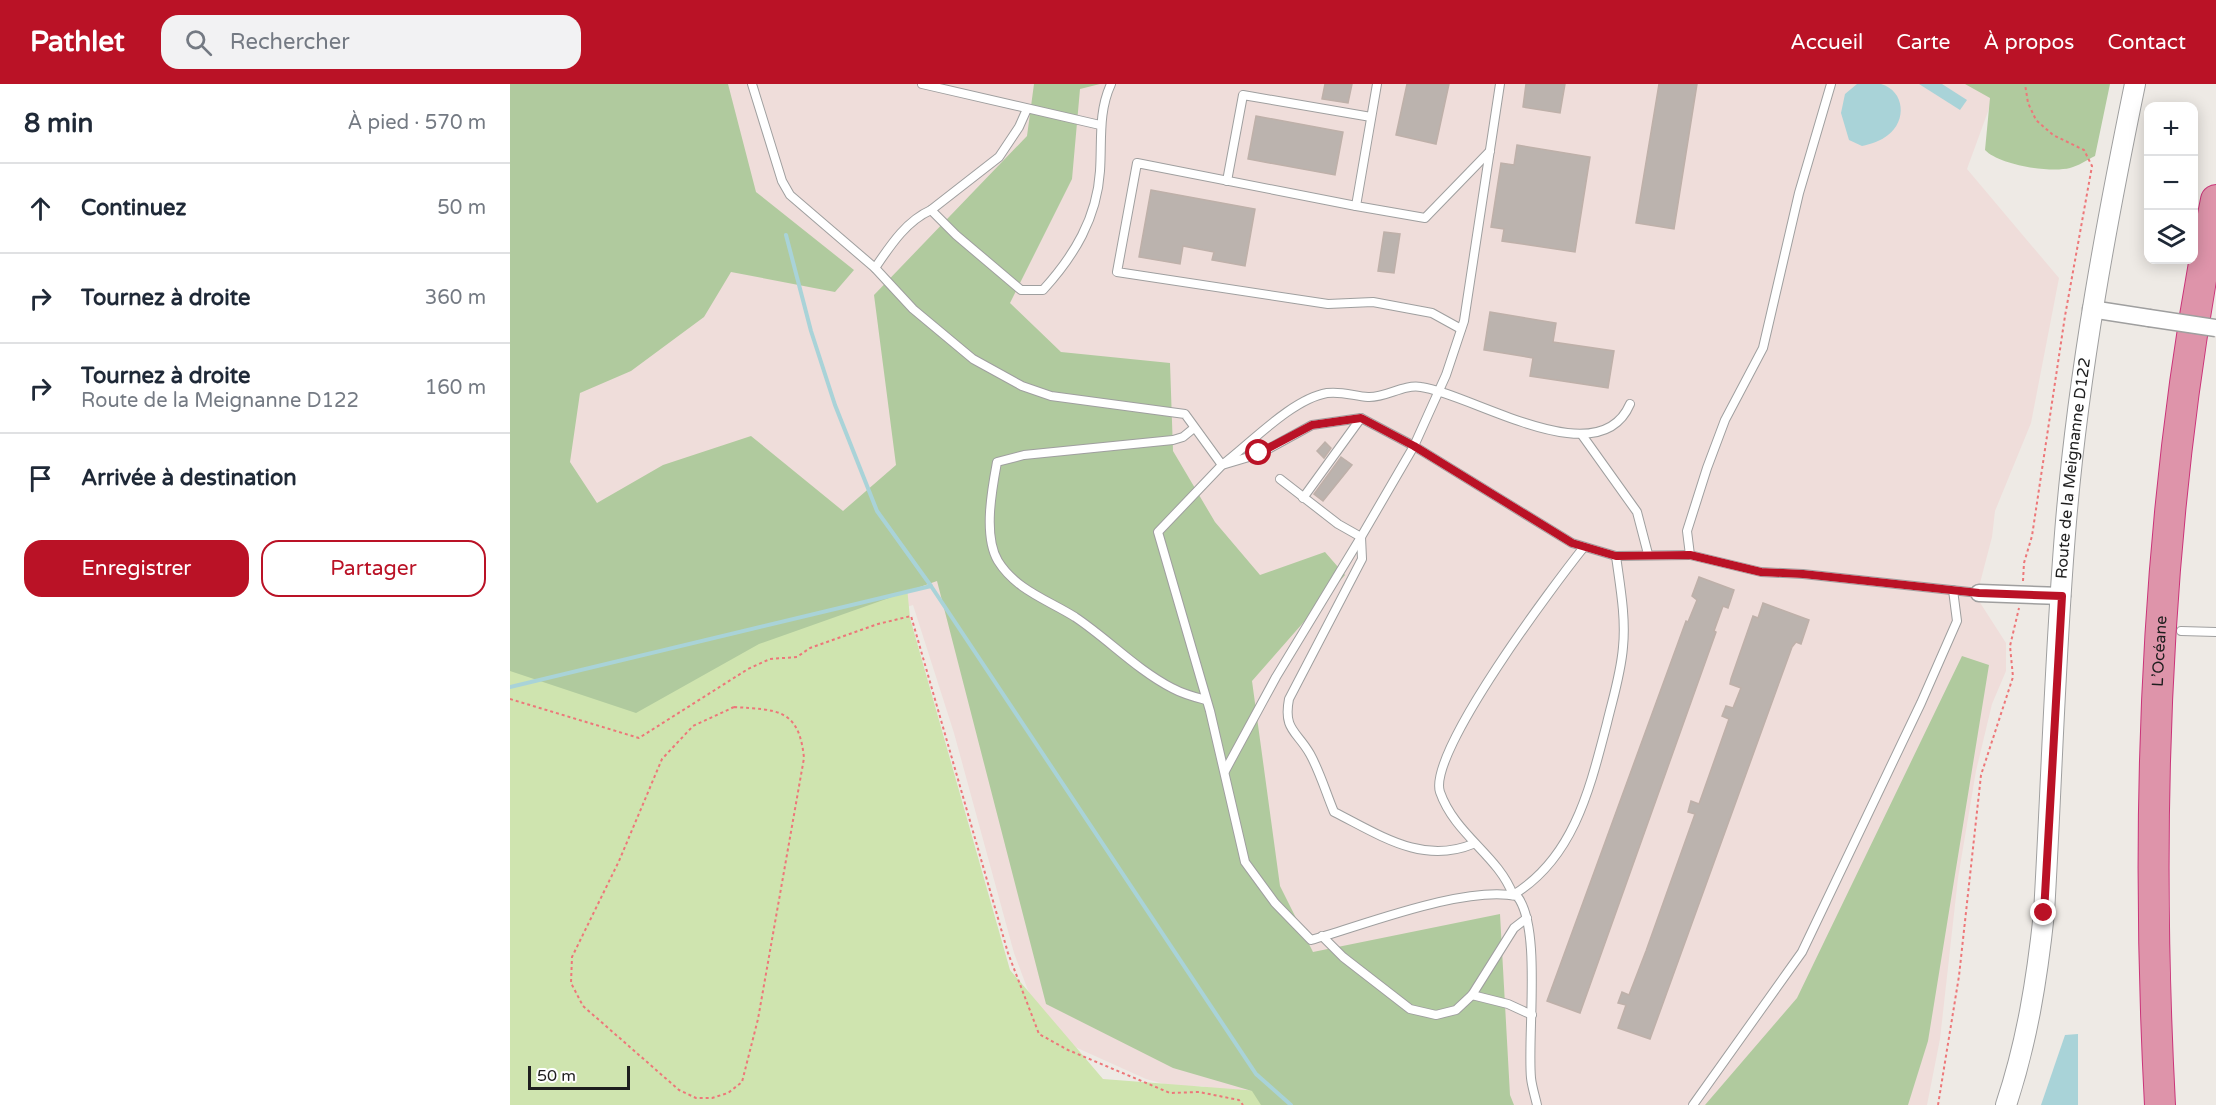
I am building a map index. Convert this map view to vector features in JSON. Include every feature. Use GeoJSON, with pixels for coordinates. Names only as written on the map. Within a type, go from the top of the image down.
{"type":"FeatureCollection","features":[{"type":"Feature","properties":{"kind":"highway","name":"L’Océane"},"geometry":{"type":"LineString","coordinates":[[2160,1105],[2153,858],[2162,620],[2187,383],[2216,200]]}},
{"type":"Feature","properties":{"kind":"highway","name":"L’Océane"},"geometry":{"type":"LineString","coordinates":[[2180,1105],[2174,956],[2173,851],[2181,631],[2195,474],[2216,321]]}},
{"type":"Feature","properties":{"kind":"street","name":"Route de la Meignanne D122"},"geometry":{"type":"LineString","coordinates":[[2006,1105],[2020,1063],[2038,975],[2044,913],[2067,510],[2091,309],[2135,84]]}},
{"type":"Feature","properties":{"kind":"street"},"geometry":{"type":"LineString","coordinates":[[2091,309],[2216,328]]}},
{"type":"Feature","properties":{"kind":"street"},"geometry":{"type":"LineString","coordinates":[[1979,593],[2062,596]]}},
{"type":"Feature","properties":{"kind":"lane"},"geometry":{"type":"LineString","coordinates":[[752,84],[782,181],[790,195],[875,268],[913,309],[973,359],[1022,386],[1051,396],[1185,414],[1222,465]]}},
{"type":"Feature","properties":{"kind":"lane"},"geometry":{"type":"LineString","coordinates":[[922,84],[1100,125]]}},
{"type":"Feature","properties":{"kind":"lane"},"geometry":{"type":"LineString","coordinates":[[931,210],[956,235],[1021,290],[1043,290],[1076,248],[1094,213],[1100,172],[1100,125],[1111,84]]}},
{"type":"Feature","properties":{"kind":"lane"},"geometry":{"type":"LineString","coordinates":[[1356,206],[1377,84]]}},
{"type":"Feature","properties":{"kind":"lane"},"geometry":{"type":"LineString","coordinates":[[1225,771],[1276,677],[1414,446],[1439,393],[1461,329],[1500,84]]}},
{"type":"Feature","properties":{"kind":"lane"},"geometry":{"type":"LineString","coordinates":[[1690,555],[1687,531],[1707,468],[1725,420],[1763,348],[1798,194],[1831,84]]}},
{"type":"Feature","properties":{"kind":"lane"},"geometry":{"type":"LineString","coordinates":[[1227,181],[1243,95],[1371,117]]}},
{"type":"Feature","properties":{"kind":"lane"},"geometry":{"type":"LineString","coordinates":[[875,268],[902,232],[920,215],[931,210],[999,157],[1020,127],[1028,109]]}},
{"type":"Feature","properties":{"kind":"lane"},"geometry":{"type":"LineString","coordinates":[[1461,329],[1432,313],[1373,302],[1328,304],[1117,273],[1137,163],[1425,218],[1490,151]]}},
{"type":"Feature","properties":{"kind":"lane"},"geometry":{"type":"LineString","coordinates":[[1537,1105],[1531,1077],[1532,1015],[1527,918],[1523,903],[1513,895],[1503,893],[1424,905],[1311,940],[1275,903],[1245,862],[1225,771],[1158,531],[1222,465],[1294,408],[1320,395],[1345,393],[1368,397],[1414,387],[1541,427],[1582,435],[1600,432],[1615,425],[1624,417],[1630,404]]}},
{"type":"Feature","properties":{"kind":"lane"},"geometry":{"type":"LineString","coordinates":[[1222,465],[1259,453],[1312,425],[1361,418],[1414,446],[1572,543],[1584,547],[1616,556],[1690,555],[1761,572],[1803,574],[1979,593]]}},
{"type":"Feature","properties":{"kind":"lane"},"geometry":{"type":"LineString","coordinates":[[1303,498],[1361,418]]}},
{"type":"Feature","properties":{"kind":"lane"},"geometry":{"type":"LineString","coordinates":[[1194,428],[1183,437],[1173,440],[1024,455],[998,462],[989,499],[990,526],[997,559],[1014,581],[1075,617],[1169,687],[1189,696],[1206,700]]}},
{"type":"Feature","properties":{"kind":"lane"},"geometry":{"type":"LineString","coordinates":[[1582,435],[1637,512],[1648,554]]}},
{"type":"Feature","properties":{"kind":"lane"},"geometry":{"type":"LineString","coordinates":[[1280,478],[1303,498],[1361,537]]}},
{"type":"Feature","properties":{"kind":"lane"},"geometry":{"type":"LineString","coordinates":[[1361,537],[1362,559],[1289,699],[1287,713],[1291,731],[1310,753],[1334,812],[1400,845],[1419,851],[1451,851],[1473,844]]}},
{"type":"Feature","properties":{"kind":"lane"},"geometry":{"type":"LineString","coordinates":[[1513,895],[1509,884],[1473,844],[1451,815],[1439,789],[1443,764],[1455,737],[1544,597],[1584,547]]}},
{"type":"Feature","properties":{"kind":"lane"},"geometry":{"type":"LineString","coordinates":[[1513,895],[1527,887],[1559,854],[1575,826],[1593,777],[1624,646],[1616,556]]}},
{"type":"Feature","properties":{"kind":"lane"},"geometry":{"type":"LineString","coordinates":[[1693,1105],[1802,952],[1921,703],[1957,621],[1953,590]]}},
{"type":"Feature","properties":{"kind":"lane"},"geometry":{"type":"LineString","coordinates":[[2181,631],[2216,632]]}},
{"type":"Feature","properties":{"kind":"lane"},"geometry":{"type":"LineString","coordinates":[[1322,936],[1342,957],[1410,1009],[1436,1015],[1456,1010],[1472,994],[1509,935],[1527,918]]}},
{"type":"Feature","properties":{"kind":"lane"},"geometry":{"type":"LineString","coordinates":[[1472,994],[1508,1004],[1532,1015]]}},
{"type":"Feature","properties":{"kind":"path"},"geometry":{"type":"LineString","coordinates":[[2023,584],[2024,563],[2032,536],[2063,327],[2092,166],[2084,150],[2053,135],[2037,120],[2028,103],[2025,84]]}},
{"type":"Feature","properties":{"kind":"path"},"geometry":{"type":"LineString","coordinates":[[1938,1105],[1959,976],[1982,775],[2013,677],[2010,646],[2021,603]]}},
{"type":"Feature","properties":{"kind":"path"},"geometry":{"type":"LineString","coordinates":[[510,699],[639,738],[748,669],[770,659],[796,657],[810,648],[878,624],[911,616],[1008,953],[1039,1034],[1068,1050],[1170,1093],[1199,1092],[1239,1100],[1243,1105]]}},
{"type":"Feature","properties":{"kind":"path"},"geometry":{"type":"LineString","coordinates":[[734,707],[776,711],[793,721],[802,735],[804,758],[758,1019],[742,1082],[728,1093],[712,1098],[696,1098],[679,1090],[583,1006],[571,983],[572,957],[619,861],[662,759],[693,726],[734,707]]}},
{"type":"Feature","properties":{"kind":"shaded area"},"geometry":{"type":"Polygon","coordinates":[[[510,84],[1998,84],[1967,169],[2059,278],[2031,423],[1995,511],[1992,537],[1980,583],[1979,601],[2006,643],[2006,671],[1992,704],[1976,771],[1958,878],[1940,1039],[1927,1105],[1246,1105],[1235,1094],[1202,1086],[1175,1087],[1146,1079],[1044,1033],[1014,953],[954,733],[913,605],[775,649],[510,689],[510,84]]]}},
{"type":"Feature","properties":{"kind":"green space"},"geometry":{"type":"Polygon","coordinates":[[[510,84],[728,84],[756,192],[854,270],[835,292],[731,272],[704,317],[631,371],[580,393],[570,462],[597,503],[663,465],[751,436],[843,511],[896,465],[874,295],[1027,136],[1034,84],[1100,84],[1080,89],[1072,179],[1010,303],[1061,352],[1170,363],[1173,451],[1215,522],[1260,575],[1325,552],[1345,575],[1252,681],[1280,886],[1313,952],[1500,914],[1510,1095],[1514,1105],[1261,1105],[1252,1091],[1173,1068],[1046,1004],[937,581],[759,644],[636,713],[510,671],[510,84]]]}},
{"type":"Feature","properties":{"kind":"green space"},"geometry":{"type":"Polygon","coordinates":[[[1965,84],[2110,84],[2095,156],[2070,168],[2061,169],[2038,168],[2001,160],[1985,150],[1990,98],[1965,84]]]}},
{"type":"Feature","properties":{"kind":"green space"},"geometry":{"type":"Polygon","coordinates":[[[907,587],[910,618],[1010,970],[1103,1079],[1286,1093],[1318,1105],[510,1105],[510,660],[907,587]]]}},
{"type":"Feature","properties":{"kind":"green space"},"geometry":{"type":"Polygon","coordinates":[[[1962,656],[1989,665],[1928,1041],[1908,1105],[1705,1105],[1797,998],[1962,656]]]}},
{"type":"Feature","properties":{"kind":"water"},"geometry":{"type":"Polygon","coordinates":[[[1857,84],[1881,84],[1889,88],[1895,93],[1901,107],[1898,122],[1888,135],[1862,146],[1849,140],[1841,113],[1845,94],[1857,84]]]}},
{"type":"Feature","properties":{"kind":"water"},"geometry":{"type":"Polygon","coordinates":[[[1919,84],[1942,84],[1967,100],[1960,110],[1919,84]]]}},
{"type":"Feature","properties":{"kind":"water"},"geometry":{"type":"Polygon","coordinates":[[[2078,1034],[2078,1105],[2041,1105],[2065,1035],[2078,1034]]]}},
{"type":"Feature","properties":{"kind":"building"},"geometry":{"type":"Polygon","coordinates":[[[1325,84],[1352,84],[1348,103],[1322,99],[1325,84]]]}},
{"type":"Feature","properties":{"kind":"building"},"geometry":{"type":"Polygon","coordinates":[[[1407,84],[1449,84],[1436,144],[1396,135],[1407,84]]]}},
{"type":"Feature","properties":{"kind":"building"},"geometry":{"type":"Polygon","coordinates":[[[1526,84],[1565,84],[1560,113],[1523,107],[1526,84]]]}},
{"type":"Feature","properties":{"kind":"building"},"geometry":{"type":"Polygon","coordinates":[[[1659,84],[1697,84],[1674,229],[1636,223],[1659,84]]]}},
{"type":"Feature","properties":{"kind":"building"},"geometry":{"type":"Polygon","coordinates":[[[1256,116],[1343,132],[1335,175],[1248,159],[1256,116]]]}},
{"type":"Feature","properties":{"kind":"building"},"geometry":{"type":"Polygon","coordinates":[[[1517,145],[1590,157],[1575,252],[1502,241],[1504,229],[1491,227],[1501,163],[1514,165],[1517,145]]]}},
{"type":"Feature","properties":{"kind":"building"},"geometry":{"type":"Polygon","coordinates":[[[1151,190],[1255,209],[1245,266],[1212,260],[1214,252],[1183,246],[1180,264],[1139,257],[1151,190]]]}},
{"type":"Feature","properties":{"kind":"building"},"geometry":{"type":"Polygon","coordinates":[[[1384,232],[1400,234],[1394,273],[1378,271],[1384,232]]]}},
{"type":"Feature","properties":{"kind":"building"},"geometry":{"type":"Polygon","coordinates":[[[1490,312],[1556,323],[1553,342],[1614,351],[1608,388],[1530,376],[1533,358],[1484,350],[1490,312]]]}},
{"type":"Feature","properties":{"kind":"building"},"geometry":{"type":"Polygon","coordinates":[[[1325,442],[1331,448],[1324,458],[1317,451],[1325,442]]]}},
{"type":"Feature","properties":{"kind":"building"},"geometry":{"type":"Polygon","coordinates":[[[1341,457],[1352,465],[1323,501],[1314,494],[1341,457]]]}},
{"type":"Feature","properties":{"kind":"building"},"geometry":{"type":"Polygon","coordinates":[[[1699,577],[1734,590],[1728,608],[1723,606],[1714,631],[1716,632],[1580,1013],[1547,1001],[1686,621],[1688,622],[1697,600],[1692,596],[1699,577]]]}},
{"type":"Feature","properties":{"kind":"building"},"geometry":{"type":"Polygon","coordinates":[[[1763,603],[1809,620],[1801,644],[1796,642],[1792,647],[1650,1039],[1618,1028],[1626,1005],[1618,1003],[1622,992],[1629,995],[1646,951],[1695,814],[1688,812],[1691,801],[1699,804],[1729,719],[1722,716],[1726,706],[1733,708],[1741,688],[1730,684],[1731,679],[1753,616],[1758,618],[1763,603]]]}},
{"type":"Feature","properties":{"kind":"waterway"},"geometry":{"type":"LineString","coordinates":[[786,235],[811,331],[835,405],[877,511],[931,586]]}},
{"type":"Feature","properties":{"kind":"waterway"},"geometry":{"type":"LineString","coordinates":[[510,687],[931,586],[1256,1074],[1291,1105]]}},
{"type":"Feature","properties":{"kind":"route"},"geometry":{"type":"LineString","coordinates":[[1259,453],[1312,425],[1361,418],[1414,446],[1572,543],[1616,556],[1690,555],[1761,572],[1803,574],[1979,593],[2062,596],[2044,913]]}}]}
